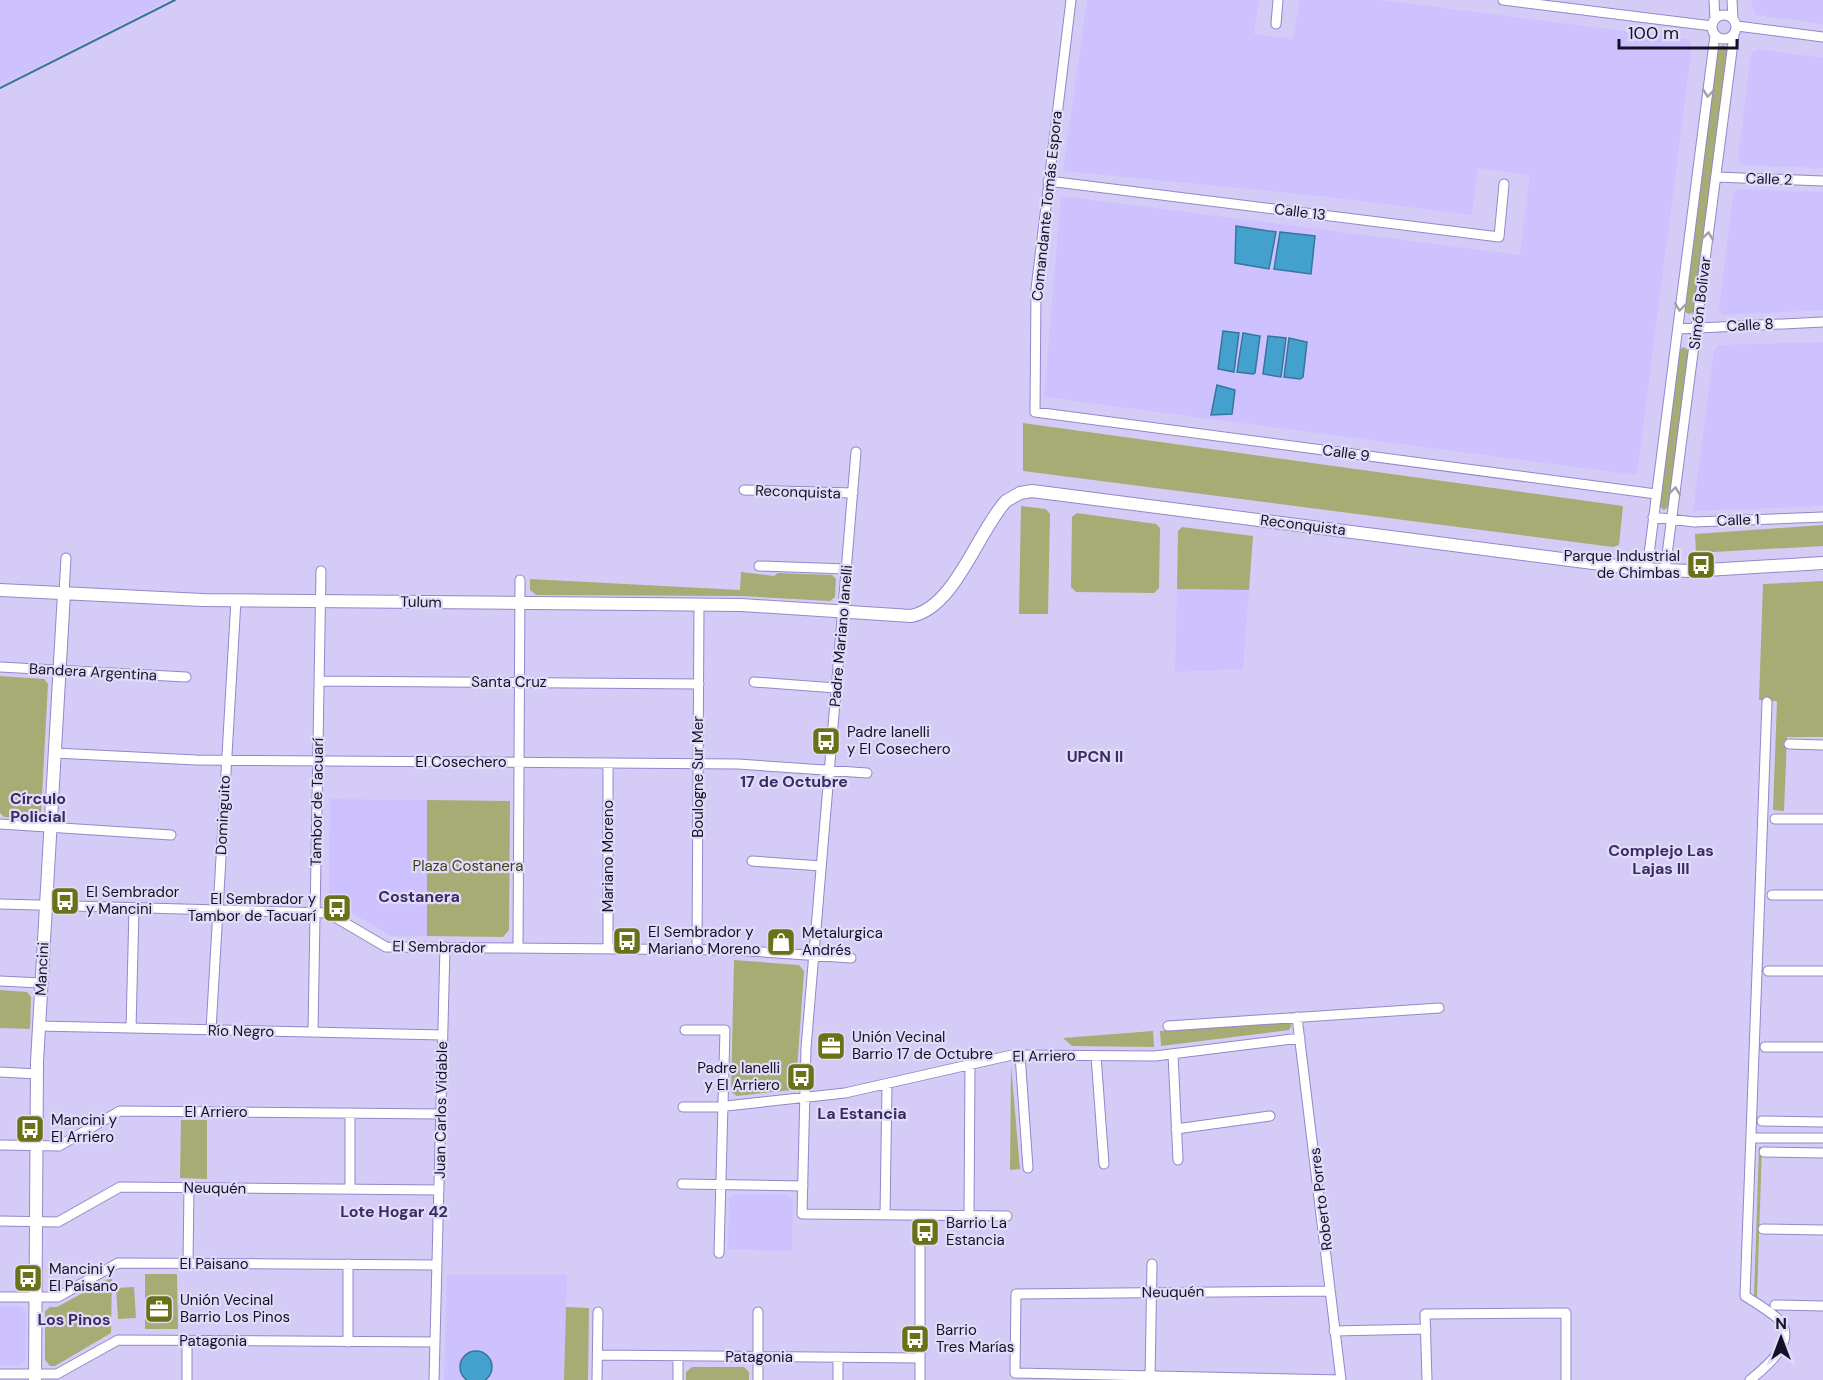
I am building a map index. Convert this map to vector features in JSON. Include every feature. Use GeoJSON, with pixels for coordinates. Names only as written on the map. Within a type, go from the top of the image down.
{"type":"FeatureCollection","features":[{"type":"Feature","properties":{"kind":"street","name":"Comandante Tomás Espora"},"geometry":{"type":"LineString","coordinates":[[1035,412],[1036,289],[1071,0]]}},
{"type":"Feature","properties":{"kind":"street"},"geometry":{"type":"LineString","coordinates":[[1276,24],[1278,0]]}},
{"type":"Feature","properties":{"kind":"street"},"geometry":{"type":"LineString","coordinates":[[1503,0],[1714,26],[1726,39],[1735,26]]}},
{"type":"Feature","properties":{"kind":"street","name":"Simón Bolivar"},"geometry":{"type":"LineString","coordinates":[[1647,570],[1714,26],[1714,0]]}},
{"type":"Feature","properties":{"kind":"street","name":"Simón Bolivar"},"geometry":{"type":"LineString","coordinates":[[1665,570],[1735,26],[1732,0]]}},
{"type":"Feature","properties":{"kind":"street"},"geometry":{"type":"LineString","coordinates":[[1714,26],[1726,14],[1735,26],[1823,37]]}},
{"type":"Feature","properties":{"kind":"street","name":"Calle 2"},"geometry":{"type":"LineString","coordinates":[[1716,177],[1823,181]]}},
{"type":"Feature","properties":{"kind":"street","name":"Calle 13"},"geometry":{"type":"LineString","coordinates":[[1048,181],[1499,237],[1504,184]]}},
{"type":"Feature","properties":{"kind":"street","name":"Calle 8"},"geometry":{"type":"LineString","coordinates":[[1678,329],[1823,322]]}},
{"type":"Feature","properties":{"kind":"street","name":"Calle 9"},"geometry":{"type":"LineString","coordinates":[[1035,412],[1656,494]]}},
{"type":"Feature","properties":{"kind":"street","name":"Padre Mariano Ianelli"},"geometry":{"type":"LineString","coordinates":[[856,452],[814,956],[805,1097],[802,1214],[885,1215]]}},
{"type":"Feature","properties":{"kind":"street","name":"Reconquista"},"geometry":{"type":"LineString","coordinates":[[744,490],[853,493]]}},
{"type":"Feature","properties":{"kind":"street","name":"Reconquista"},"geometry":{"type":"LineString","coordinates":[[842,612],[911,616],[928,610],[951,585],[1001,506],[1015,495],[1032,491],[1647,570],[1823,563]]}},
{"type":"Feature","properties":{"kind":"street","name":"Calle 1"},"geometry":{"type":"LineString","coordinates":[[1653,517],[1694,522],[1823,517]]}},
{"type":"Feature","properties":{"kind":"street","name":"Mancini"},"geometry":{"type":"LineString","coordinates":[[35,1377],[37,1074],[66,558]]}},
{"type":"Feature","properties":{"kind":"street"},"geometry":{"type":"LineString","coordinates":[[759,566],[846,569]]}},
{"type":"Feature","properties":{"kind":"street","name":"Tambor de Tacuarí"},"geometry":{"type":"LineString","coordinates":[[314,1032],[321,571]]}},
{"type":"Feature","properties":{"kind":"street"},"geometry":{"type":"LineString","coordinates":[[518,948],[520,580]]}},
{"type":"Feature","properties":{"kind":"street","name":"Tulum"},"geometry":{"type":"LineString","coordinates":[[0,590],[236,600],[699,605],[842,612]]}},
{"type":"Feature","properties":{"kind":"street","name":"Dominguito"},"geometry":{"type":"LineString","coordinates":[[210,1030],[236,600]]}},
{"type":"Feature","properties":{"kind":"street","name":"Boulogne Sur Mer"},"geometry":{"type":"LineString","coordinates":[[697,950],[699,605]]}},
{"type":"Feature","properties":{"kind":"street","name":"Bandera Argentina"},"geometry":{"type":"LineString","coordinates":[[0,667],[186,677]]}},
{"type":"Feature","properties":{"kind":"street","name":"Santa Cruz"},"geometry":{"type":"LineString","coordinates":[[319,681],[699,684]]}},
{"type":"Feature","properties":{"kind":"street"},"geometry":{"type":"LineString","coordinates":[[754,682],[836,688]]}},
{"type":"Feature","properties":{"kind":"street"},"geometry":{"type":"LineString","coordinates":[[1750,1380],[1772,1362],[1783,1343],[1784,1334],[1783,1326],[1776,1317],[1745,1296],[1767,702]]}},
{"type":"Feature","properties":{"kind":"street"},"geometry":{"type":"LineString","coordinates":[[1789,744],[1823,745]]}},
{"type":"Feature","properties":{"kind":"street","name":"El Cosechero"},"geometry":{"type":"LineString","coordinates":[[55,753],[226,760],[698,763],[867,773]]}},
{"type":"Feature","properties":{"kind":"street","name":"Mariano Moreno"},"geometry":{"type":"LineString","coordinates":[[608,763],[608,949]]}},
{"type":"Feature","properties":{"kind":"street"},"geometry":{"type":"LineString","coordinates":[[1774,819],[1823,819]]}},
{"type":"Feature","properties":{"kind":"street"},"geometry":{"type":"LineString","coordinates":[[0,824],[171,835]]}},
{"type":"Feature","properties":{"kind":"street"},"geometry":{"type":"LineString","coordinates":[[752,861],[821,866]]}},
{"type":"Feature","properties":{"kind":"street"},"geometry":{"type":"LineString","coordinates":[[1772,895],[1823,895]]}},
{"type":"Feature","properties":{"kind":"street","name":"El Sembrador"},"geometry":{"type":"LineString","coordinates":[[0,904],[328,913],[386,947],[697,950],[851,958]]}},
{"type":"Feature","properties":{"kind":"street"},"geometry":{"type":"LineString","coordinates":[[131,1028],[134,909]]}},
{"type":"Feature","properties":{"kind":"street","name":"Juan Carlos Vidable"},"geometry":{"type":"LineString","coordinates":[[434,1380],[445,947]]}},
{"type":"Feature","properties":{"kind":"street"},"geometry":{"type":"LineString","coordinates":[[1768,971],[1823,971]]}},
{"type":"Feature","properties":{"kind":"street"},"geometry":{"type":"LineString","coordinates":[[0,981],[41,983]]}},
{"type":"Feature","properties":{"kind":"street"},"geometry":{"type":"LineString","coordinates":[[1168,1026],[1439,1008]]}},
{"type":"Feature","properties":{"kind":"street","name":"Roberto Porres"},"geometry":{"type":"LineString","coordinates":[[1297,1017],[1341,1380]]}},
{"type":"Feature","properties":{"kind":"street","name":"Río Negro"},"geometry":{"type":"LineString","coordinates":[[39,1026],[442,1035]]}},
{"type":"Feature","properties":{"kind":"street"},"geometry":{"type":"LineString","coordinates":[[685,1030],[725,1030],[719,1253]]}},
{"type":"Feature","properties":{"kind":"street","name":"El Arriero"},"geometry":{"type":"LineString","coordinates":[[683,1107],[723,1106],[845,1093],[1020,1055],[1173,1054],[1300,1038]]}},
{"type":"Feature","properties":{"kind":"street"},"geometry":{"type":"LineString","coordinates":[[1765,1047],[1823,1047]]}},
{"type":"Feature","properties":{"kind":"street"},"geometry":{"type":"LineString","coordinates":[[1173,1054],[1178,1160]]}},
{"type":"Feature","properties":{"kind":"street"},"geometry":{"type":"LineString","coordinates":[[1020,1055],[1028,1168]]}},
{"type":"Feature","properties":{"kind":"street"},"geometry":{"type":"LineString","coordinates":[[1096,1056],[1104,1164]]}},
{"type":"Feature","properties":{"kind":"street"},"geometry":{"type":"LineString","coordinates":[[969,1215],[970,1065]]}},
{"type":"Feature","properties":{"kind":"street"},"geometry":{"type":"LineString","coordinates":[[0,1072],[37,1074]]}},
{"type":"Feature","properties":{"kind":"street"},"geometry":{"type":"LineString","coordinates":[[887,1084],[885,1215],[1007,1216]]}},
{"type":"Feature","properties":{"kind":"street","name":"El Arriero"},"geometry":{"type":"LineString","coordinates":[[0,1145],[59,1146],[120,1111],[440,1114]]}},
{"type":"Feature","properties":{"kind":"street"},"geometry":{"type":"LineString","coordinates":[[350,1113],[350,1189]]}},
{"type":"Feature","properties":{"kind":"street"},"geometry":{"type":"LineString","coordinates":[[1176,1129],[1270,1116]]}},
{"type":"Feature","properties":{"kind":"street"},"geometry":{"type":"LineString","coordinates":[[1762,1121],[1823,1122]]}},
{"type":"Feature","properties":{"kind":"street"},"geometry":{"type":"LineString","coordinates":[[1751,1138],[1823,1138]]}},
{"type":"Feature","properties":{"kind":"street"},"geometry":{"type":"LineString","coordinates":[[1764,1152],[1823,1153]]}},
{"type":"Feature","properties":{"kind":"street"},"geometry":{"type":"LineString","coordinates":[[682,1184],[803,1186]]}},
{"type":"Feature","properties":{"kind":"street","name":"Neuquén"},"geometry":{"type":"LineString","coordinates":[[0,1221],[58,1221],[120,1187],[438,1190]]}},
{"type":"Feature","properties":{"kind":"street"},"geometry":{"type":"LineString","coordinates":[[188,1263],[189,1187]]}},
{"type":"Feature","properties":{"kind":"street"},"geometry":{"type":"LineString","coordinates":[[920,1215],[920,1380]]}},
{"type":"Feature","properties":{"kind":"street"},"geometry":{"type":"LineString","coordinates":[[1763,1229],[1823,1230]]}},
{"type":"Feature","properties":{"kind":"street","name":"El Paisano"},"geometry":{"type":"LineString","coordinates":[[0,1297],[58,1297],[118,1263],[437,1265]]}},
{"type":"Feature","properties":{"kind":"street"},"geometry":{"type":"LineString","coordinates":[[348,1264],[348,1342]]}},
{"type":"Feature","properties":{"kind":"street"},"geometry":{"type":"LineString","coordinates":[[1152,1264],[1150,1378],[1341,1380]]}},
{"type":"Feature","properties":{"kind":"street","name":"Neuquén"},"geometry":{"type":"LineString","coordinates":[[1150,1378],[1015,1373],[1016,1294],[1330,1291]]}},
{"type":"Feature","properties":{"kind":"street"},"geometry":{"type":"LineString","coordinates":[[1775,1305],[1823,1306]]}},
{"type":"Feature","properties":{"kind":"street"},"geometry":{"type":"LineString","coordinates":[[597,1380],[598,1312]]}},
{"type":"Feature","properties":{"kind":"street"},"geometry":{"type":"LineString","coordinates":[[758,1312],[758,1380]]}},
{"type":"Feature","properties":{"kind":"street"},"geometry":{"type":"LineString","coordinates":[[1427,1380],[1425,1314],[1566,1313],[1566,1380]]}},
{"type":"Feature","properties":{"kind":"street"},"geometry":{"type":"LineString","coordinates":[[1334,1331],[1426,1329]]}},
{"type":"Feature","properties":{"kind":"street","name":"Patagonia"},"geometry":{"type":"LineString","coordinates":[[0,1374],[35,1377],[57,1374],[118,1340],[435,1342]]}},
{"type":"Feature","properties":{"kind":"street"},"geometry":{"type":"LineString","coordinates":[[187,1341],[187,1380]]}},
{"type":"Feature","properties":{"kind":"street","name":"Patagonia"},"geometry":{"type":"LineString","coordinates":[[597,1355],[920,1358]]}},
{"type":"Feature","properties":{"kind":"street"},"geometry":{"type":"LineString","coordinates":[[678,1356],[678,1380]]}},
{"type":"Feature","properties":{"kind":"street"},"geometry":{"type":"LineString","coordinates":[[838,1357],[838,1380]]}},
{"type":"Feature","properties":{"kind":"shaded area"},"geometry":{"type":"Polygon","coordinates":[[[0,0],[169,0],[0,86],[0,0]]]}},
{"type":"Feature","properties":{"kind":"shaded area"},"geometry":{"type":"Polygon","coordinates":[[[1087,0],[1259,0],[1254,34],[1293,39],[1300,0],[1381,0],[1688,39],[1692,45],[1637,475],[1044,397],[1061,196],[1520,255],[1530,175],[1478,168],[1472,215],[1330,197],[1063,171],[1087,0]]]}},
{"type":"Feature","properties":{"kind":"shaded area"},"geometry":{"type":"Polygon","coordinates":[[[1751,0],[1823,0],[1823,24],[1757,15],[1753,10],[1751,0]]]}},
{"type":"Feature","properties":{"kind":"shaded area"},"geometry":{"type":"Polygon","coordinates":[[[1757,49],[1823,58],[1823,168],[1742,165],[1738,160],[1751,54],[1757,49]]]}},
{"type":"Feature","properties":{"kind":"shaded area"},"geometry":{"type":"Polygon","coordinates":[[[1739,189],[1823,192],[1823,310],[1723,315],[1719,310],[1733,194],[1739,189]]]}},
{"type":"Feature","properties":{"kind":"shaded area"},"geometry":{"type":"Polygon","coordinates":[[[1823,342],[1823,506],[1693,511],[1714,350],[1719,345],[1823,342]]]}},
{"type":"Feature","properties":{"kind":"shaded area"},"geometry":{"type":"Polygon","coordinates":[[[1177,589],[1249,590],[1243,669],[1175,672],[1177,589]]]}},
{"type":"Feature","properties":{"kind":"shaded area"},"geometry":{"type":"Polygon","coordinates":[[[330,799],[427,800],[427,936],[391,936],[333,902],[329,896],[330,799]]]}},
{"type":"Feature","properties":{"kind":"shaded area"},"geometry":{"type":"Polygon","coordinates":[[[734,1194],[788,1195],[793,1200],[792,1251],[728,1249],[729,1199],[734,1194]]]}},
{"type":"Feature","properties":{"kind":"shaded area"},"geometry":{"type":"Polygon","coordinates":[[[447,1275],[567,1275],[564,1380],[444,1380],[447,1275]]]}},
{"type":"Feature","properties":{"kind":"shaded area"},"geometry":{"type":"Polygon","coordinates":[[[0,1306],[21,1306],[26,1311],[26,1360],[21,1365],[0,1365],[0,1306]]]}},
{"type":"Feature","properties":{"kind":"green space"},"geometry":{"type":"Polygon","coordinates":[[[1723,45],[1728,49],[1694,312],[1689,314],[1683,311],[1717,49],[1723,45]]]}},
{"type":"Feature","properties":{"kind":"green space"},"geometry":{"type":"Polygon","coordinates":[[[1684,347],[1689,351],[1670,506],[1664,510],[1659,506],[1678,350],[1684,347]]]}},
{"type":"Feature","properties":{"kind":"green space"},"geometry":{"type":"Polygon","coordinates":[[[1023,423],[1623,506],[1619,545],[1613,547],[1023,471],[1023,423]]]}},
{"type":"Feature","properties":{"kind":"green space"},"geometry":{"type":"Polygon","coordinates":[[[1021,506],[1046,509],[1050,514],[1048,614],[1019,614],[1021,506]]]}},
{"type":"Feature","properties":{"kind":"green space"},"geometry":{"type":"Polygon","coordinates":[[[1077,513],[1156,524],[1160,528],[1159,588],[1154,593],[1076,592],[1071,587],[1072,517],[1077,513]]]}},
{"type":"Feature","properties":{"kind":"green space"},"geometry":{"type":"Polygon","coordinates":[[[1823,525],[1823,546],[1696,553],[1695,534],[1823,525]]]}},
{"type":"Feature","properties":{"kind":"green space"},"geometry":{"type":"Polygon","coordinates":[[[1182,527],[1253,536],[1249,590],[1177,589],[1178,531],[1182,527]]]}},
{"type":"Feature","properties":{"kind":"green space"},"geometry":{"type":"Polygon","coordinates":[[[741,572],[774,576],[778,573],[832,575],[836,579],[835,597],[830,601],[740,596],[536,595],[530,590],[530,579],[740,590],[741,572]]]}},
{"type":"Feature","properties":{"kind":"green space"},"geometry":{"type":"Polygon","coordinates":[[[1823,581],[1823,737],[1787,737],[1784,811],[1773,810],[1777,701],[1759,700],[1763,584],[1823,581]]]}},
{"type":"Feature","properties":{"kind":"green space"},"geometry":{"type":"Polygon","coordinates":[[[0,676],[44,679],[48,684],[41,814],[36,819],[4,817],[0,813],[0,676]]]}},
{"type":"Feature","properties":{"kind":"green space","name":"Plaza Costanera"},"geometry":{"type":"Polygon","coordinates":[[[427,800],[510,801],[509,930],[503,937],[427,936],[427,800]]]}},
{"type":"Feature","properties":{"kind":"green space"},"geometry":{"type":"Polygon","coordinates":[[[734,960],[799,965],[804,971],[796,1084],[792,1090],[737,1096],[731,1092],[734,960]]]}},
{"type":"Feature","properties":{"kind":"green space"},"geometry":{"type":"Polygon","coordinates":[[[0,990],[27,992],[31,997],[30,1029],[0,1028],[0,990]]]}},
{"type":"Feature","properties":{"kind":"green space"},"geometry":{"type":"Polygon","coordinates":[[[1286,1022],[1292,1025],[1289,1030],[1161,1046],[1160,1031],[1286,1022]]]}},
{"type":"Feature","properties":{"kind":"green space"},"geometry":{"type":"Polygon","coordinates":[[[1153,1031],[1154,1047],[1072,1046],[1063,1038],[1153,1031]]]}},
{"type":"Feature","properties":{"kind":"green space"},"geometry":{"type":"Polygon","coordinates":[[[1011,1065],[1020,1169],[1010,1170],[1011,1065]]]}},
{"type":"Feature","properties":{"kind":"green space"},"geometry":{"type":"Polygon","coordinates":[[[181,1120],[207,1120],[207,1179],[180,1178],[181,1120]]]}},
{"type":"Feature","properties":{"kind":"green space"},"geometry":{"type":"Polygon","coordinates":[[[1759,1147],[1762,1147],[1757,1297],[1754,1297],[1759,1147]]]}},
{"type":"Feature","properties":{"kind":"green space"},"geometry":{"type":"Polygon","coordinates":[[[145,1274],[177,1274],[178,1329],[145,1329],[145,1274]]]}},
{"type":"Feature","properties":{"kind":"green space"},"geometry":{"type":"Polygon","coordinates":[[[112,1277],[111,1333],[55,1366],[50,1366],[45,1360],[45,1311],[50,1307],[57,1307],[112,1277]]]}},
{"type":"Feature","properties":{"kind":"green space"},"geometry":{"type":"Polygon","coordinates":[[[134,1287],[136,1318],[118,1319],[116,1288],[134,1287]]]}},
{"type":"Feature","properties":{"kind":"green space"},"geometry":{"type":"Polygon","coordinates":[[[566,1307],[589,1308],[588,1380],[564,1380],[566,1307]]]}},
{"type":"Feature","properties":{"kind":"green space"},"geometry":{"type":"Polygon","coordinates":[[[692,1367],[744,1367],[749,1372],[749,1380],[686,1380],[686,1372],[692,1367]]]}},
{"type":"Feature","properties":{"kind":"water"},"geometry":{"type":"Polygon","coordinates":[[[1236,226],[1276,232],[1269,269],[1235,263],[1236,226]]]}},
{"type":"Feature","properties":{"kind":"water"},"geometry":{"type":"Polygon","coordinates":[[[1280,232],[1315,236],[1311,274],[1274,269],[1280,232]]]}},
{"type":"Feature","properties":{"kind":"water"},"geometry":{"type":"Polygon","coordinates":[[[1223,331],[1239,333],[1234,372],[1218,369],[1223,331]]]}},
{"type":"Feature","properties":{"kind":"water"},"geometry":{"type":"Polygon","coordinates":[[[1243,333],[1260,336],[1253,374],[1237,372],[1243,333]]]}},
{"type":"Feature","properties":{"kind":"water"},"geometry":{"type":"Polygon","coordinates":[[[1268,336],[1286,338],[1281,377],[1263,374],[1268,336]]]}},
{"type":"Feature","properties":{"kind":"water"},"geometry":{"type":"Polygon","coordinates":[[[1289,338],[1307,342],[1303,377],[1300,379],[1284,377],[1289,338]]]}},
{"type":"Feature","properties":{"kind":"water"},"geometry":{"type":"Polygon","coordinates":[[[1217,385],[1235,390],[1232,414],[1211,415],[1217,385]]]}},
{"type":"Feature","properties":{"kind":"water"},"geometry":{"type":"Polygon","coordinates":[[[476,1351],[487,1356],[492,1367],[487,1378],[476,1383],[465,1378],[460,1367],[465,1356],[476,1351]]]}},
{"type":"Feature","properties":{"kind":"waterway"},"geometry":{"type":"LineString","coordinates":[[0,88],[175,0]]}},
{"type":"Feature","properties":{"kind":"place","name":"Parque Industrial de Chimbas"},"geometry":{"type":"Point","coordinates":[1701,565]}},
{"type":"Feature","properties":{"kind":"place","name":"Padre Ianelli y El Cosechero"},"geometry":{"type":"Point","coordinates":[826,741]}},
{"type":"Feature","properties":{"kind":"place","name":"El Sembrador y Mancini"},"geometry":{"type":"Point","coordinates":[65,901]}},
{"type":"Feature","properties":{"kind":"place","name":"El Sembrador y Tambor de Tacuarí"},"geometry":{"type":"Point","coordinates":[337,908]}},
{"type":"Feature","properties":{"kind":"place","name":"El Sembrador y Mariano Moreno"},"geometry":{"type":"Point","coordinates":[627,941]}},
{"type":"Feature","properties":{"kind":"place","name":"Metalurgica Andrés"},"geometry":{"type":"Point","coordinates":[781,942]}},
{"type":"Feature","properties":{"kind":"place","name":"Unión Vecinal Barrio 17 de Octubre"},"geometry":{"type":"Point","coordinates":[831,1046]}},
{"type":"Feature","properties":{"kind":"place","name":"Padre Ianelli y El Arriero"},"geometry":{"type":"Point","coordinates":[801,1077]}},
{"type":"Feature","properties":{"kind":"place","name":"Mancini y El Arriero"},"geometry":{"type":"Point","coordinates":[30,1129]}},
{"type":"Feature","properties":{"kind":"place","name":"Barrio La Estancia"},"geometry":{"type":"Point","coordinates":[925,1232]}},
{"type":"Feature","properties":{"kind":"place","name":"Mancini y El Paisano"},"geometry":{"type":"Point","coordinates":[28,1278]}},
{"type":"Feature","properties":{"kind":"place","name":"Unión Vecinal Barrio Los Pinos"},"geometry":{"type":"Point","coordinates":[159,1309]}},
{"type":"Feature","properties":{"kind":"place","name":"Barrio Tres Marías"},"geometry":{"type":"Point","coordinates":[915,1339]}},
{"type":"Feature","properties":{"kind":"district","name":"UPCN II"},"geometry":{"type":"Point","coordinates":[1095,756]}},
{"type":"Feature","properties":{"kind":"district","name":"17 de Octubre"},"geometry":{"type":"Point","coordinates":[794,781]}},
{"type":"Feature","properties":{"kind":"district","name":"Círculo Policial"},"geometry":{"type":"Point","coordinates":[38,807]}},
{"type":"Feature","properties":{"kind":"district","name":"Complejo Las Lajas III"},"geometry":{"type":"Point","coordinates":[1661,859]}},
{"type":"Feature","properties":{"kind":"district","name":"Costanera"},"geometry":{"type":"Point","coordinates":[419,896]}},
{"type":"Feature","properties":{"kind":"district","name":"La Estancia"},"geometry":{"type":"Point","coordinates":[862,1113]}},
{"type":"Feature","properties":{"kind":"district","name":"Lote Hogar 42"},"geometry":{"type":"Point","coordinates":[394,1211]}},
{"type":"Feature","properties":{"kind":"district","name":"Los Pinos"},"geometry":{"type":"Point","coordinates":[74,1319]}}]}
